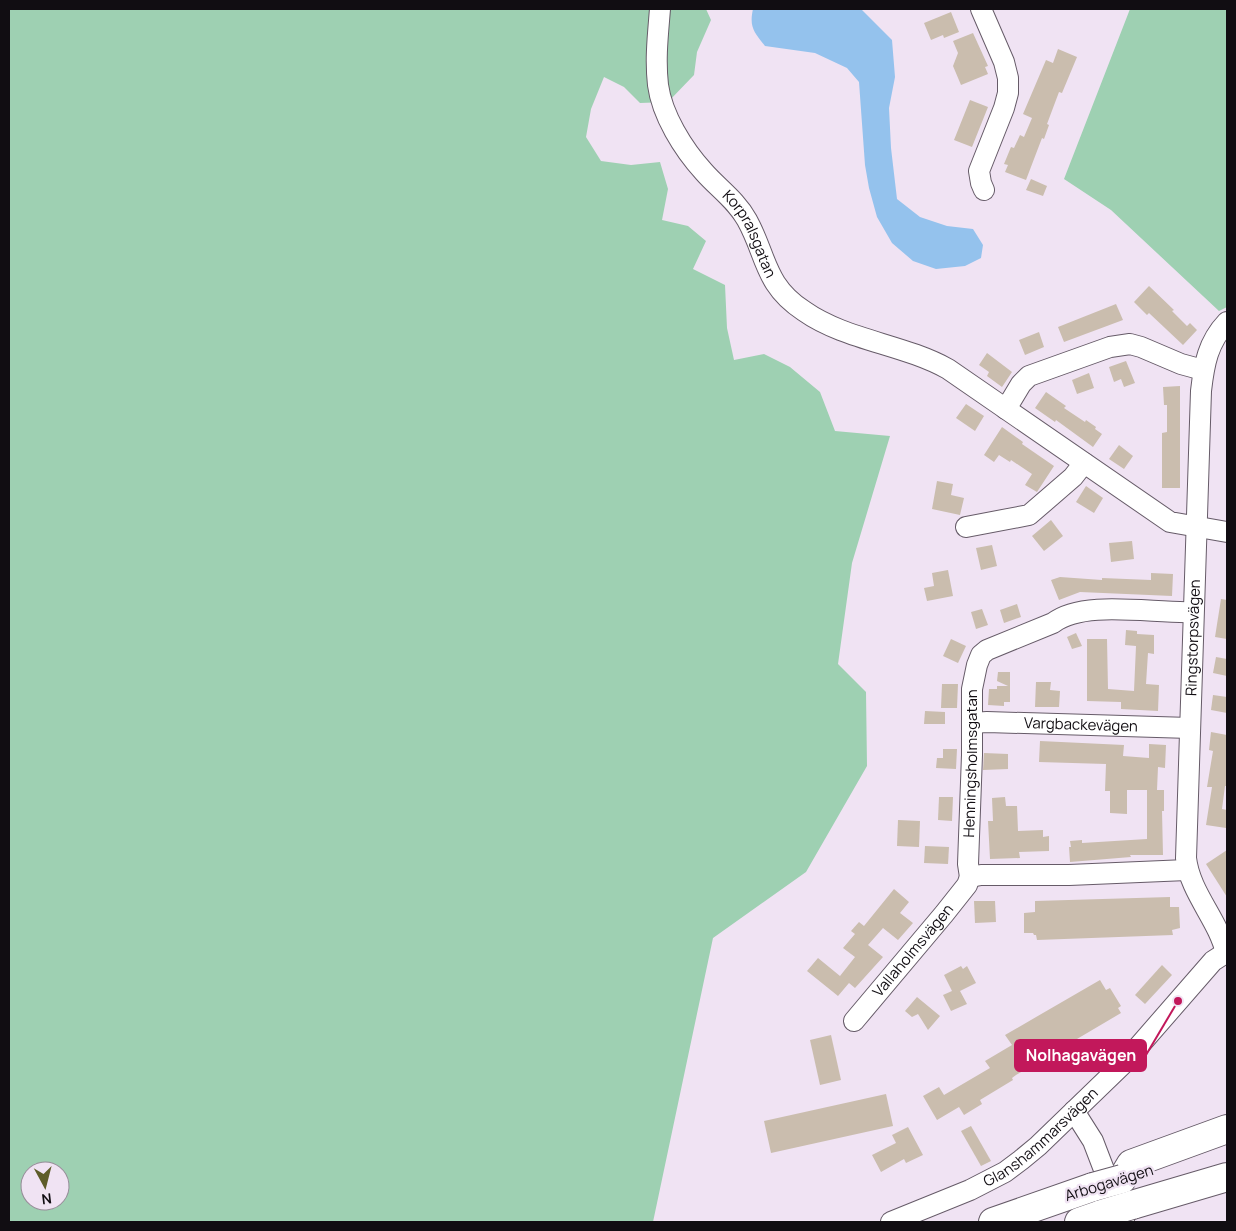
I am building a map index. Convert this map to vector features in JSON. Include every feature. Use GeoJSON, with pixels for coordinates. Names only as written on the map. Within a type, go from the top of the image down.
{"type":"FeatureCollection","features":[{"type":"Feature","properties":{"kind":"highway"},"geometry":{"type":"LineString","coordinates":[[1122,1179],[1131,1164],[1227,1129]]}},
{"type":"Feature","properties":{"kind":"highway","name":"Arbogavägen"},"geometry":{"type":"LineString","coordinates":[[993,1222],[1093,1187],[1227,1149]]}},
{"type":"Feature","properties":{"kind":"highway","name":"Arbogavägen"},"geometry":{"type":"LineString","coordinates":[[1109,1216],[1227,1176]]}},
{"type":"Feature","properties":{"kind":"street","name":"Korpralsgatan"},"geometry":{"type":"LineString","coordinates":[[660,9],[657,67],[660,92],[666,111],[694,160],[742,212],[753,232],[770,276],[781,291],[805,312],[826,323],[923,357],[948,369],[1170,522],[1227,532]]}},
{"type":"Feature","properties":{"kind":"street"},"geometry":{"type":"LineString","coordinates":[[981,9],[1004,62],[1008,78],[1008,93],[1004,108],[980,171],[984,190]]}},
{"type":"Feature","properties":{"kind":"street","name":"Ringstorpsvägen"},"geometry":{"type":"LineString","coordinates":[[1227,322],[1213,339],[1203,370],[1199,437],[1186,834],[1187,870],[1223,940],[1227,952]]}},
{"type":"Feature","properties":{"kind":"street"},"geometry":{"type":"LineString","coordinates":[[1006,409],[1021,384],[1029,376],[1121,344],[1141,347],[1181,364],[1203,370]]}},
{"type":"Feature","properties":{"kind":"street"},"geometry":{"type":"LineString","coordinates":[[966,527],[1030,515],[1073,477],[1084,463]]}},
{"type":"Feature","properties":{"kind":"street","name":"Henningsholmsgatan"},"geometry":{"type":"LineString","coordinates":[[970,877],[968,856],[972,689],[981,655],[997,645],[1054,623],[1060,618],[1094,609],[1176,613],[1193,612]]}},
{"type":"Feature","properties":{"kind":"street","name":"Vargbackevägen"},"geometry":{"type":"LineString","coordinates":[[972,723],[1190,728]]}},
{"type":"Feature","properties":{"kind":"street"},"geometry":{"type":"LineString","coordinates":[[970,877],[1187,870]]}},
{"type":"Feature","properties":{"kind":"street","name":"Vallaholmsvägen"},"geometry":{"type":"LineString","coordinates":[[854,1021],[944,914],[967,885],[970,877]]}},
{"type":"Feature","properties":{"kind":"street","name":"Glanshammarsvägen"},"geometry":{"type":"LineString","coordinates":[[891,1222],[970,1190],[1005,1172],[1038,1146],[1125,1062],[1213,961],[1227,952]]}},
{"type":"Feature","properties":{"kind":"street"},"geometry":{"type":"LineString","coordinates":[[1074,1111],[1094,1141],[1109,1216]]}},
{"type":"Feature","properties":{"kind":"green space"},"geometry":{"type":"Polygon","coordinates":[[[9,9],[706,9],[711,20],[697,52],[694,75],[668,102],[640,103],[624,87],[604,77],[591,109],[586,137],[601,161],[631,165],[660,162],[668,189],[662,220],[688,226],[706,241],[693,269],[725,285],[727,328],[734,360],[764,354],[790,367],[820,392],[835,431],[890,436],[852,563],[838,664],[866,692],[867,766],[806,872],[713,938],[653,1222],[9,1222],[9,9]]]}},
{"type":"Feature","properties":{"kind":"green space"},"geometry":{"type":"Polygon","coordinates":[[[1130,9],[1227,9],[1227,307],[1219,311],[1111,210],[1064,179],[1130,9]]]}},
{"type":"Feature","properties":{"kind":"water"},"geometry":{"type":"Polygon","coordinates":[[[753,9],[861,9],[892,40],[895,77],[889,108],[891,148],[897,199],[920,217],[947,226],[973,229],[983,245],[981,258],[965,266],[936,269],[913,261],[892,243],[877,217],[869,188],[865,165],[859,82],[847,68],[815,53],[765,46],[753,29],[753,9]]]}},
{"type":"Feature","properties":{"kind":"building"},"geometry":{"type":"Polygon","coordinates":[[[951,12],[959,32],[944,38],[943,35],[931,40],[924,23],[951,12]]]}},
{"type":"Feature","properties":{"kind":"building"},"geometry":{"type":"Polygon","coordinates":[[[973,33],[988,66],[985,67],[988,74],[961,85],[953,66],[958,53],[953,41],[973,33]]]}},
{"type":"Feature","properties":{"kind":"building"},"geometry":{"type":"Polygon","coordinates":[[[1058,49],[1077,57],[1062,93],[1059,92],[1047,124],[1049,125],[1044,139],[1042,138],[1026,180],[1005,172],[1008,165],[1004,164],[1011,147],[1014,148],[1020,135],[1024,137],[1032,118],[1023,114],[1046,60],[1053,63],[1058,49]]]}},
{"type":"Feature","properties":{"kind":"building"},"geometry":{"type":"Polygon","coordinates":[[[970,100],[988,107],[972,147],[954,140],[970,100]]]}},
{"type":"Feature","properties":{"kind":"building"},"geometry":{"type":"Polygon","coordinates":[[[1031,179],[1047,186],[1043,196],[1026,190],[1031,179]]]}},
{"type":"Feature","properties":{"kind":"building"},"geometry":{"type":"Polygon","coordinates":[[[1149,286],[1174,310],[1172,311],[1187,326],[1190,323],[1197,330],[1183,345],[1149,313],[1147,315],[1134,302],[1149,286]]]}},
{"type":"Feature","properties":{"kind":"building"},"geometry":{"type":"Polygon","coordinates":[[[1116,304],[1123,320],[1064,342],[1058,327],[1116,304]]]}},
{"type":"Feature","properties":{"kind":"building"},"geometry":{"type":"Polygon","coordinates":[[[1039,332],[1044,347],[1025,355],[1019,340],[1039,332]]]}},
{"type":"Feature","properties":{"kind":"building"},"geometry":{"type":"Polygon","coordinates":[[[987,353],[1012,372],[1002,387],[987,376],[989,372],[979,365],[987,353]]]}},
{"type":"Feature","properties":{"kind":"building"},"geometry":{"type":"Polygon","coordinates":[[[1126,361],[1135,383],[1124,387],[1121,379],[1114,382],[1109,367],[1126,361]]]}},
{"type":"Feature","properties":{"kind":"building"},"geometry":{"type":"Polygon","coordinates":[[[1089,373],[1094,388],[1077,394],[1072,380],[1089,373]]]}},
{"type":"Feature","properties":{"kind":"building"},"geometry":{"type":"Polygon","coordinates":[[[1180,386],[1180,488],[1162,488],[1162,433],[1167,432],[1167,405],[1164,405],[1163,387],[1180,386]]]}},
{"type":"Feature","properties":{"kind":"building"},"geometry":{"type":"Polygon","coordinates":[[[1046,392],[1066,406],[1064,408],[1096,427],[1095,429],[1102,434],[1093,447],[1056,420],[1055,422],[1035,408],[1046,392]]]}},
{"type":"Feature","properties":{"kind":"building"},"geometry":{"type":"Polygon","coordinates":[[[966,404],[984,416],[975,431],[956,418],[966,404]]]}},
{"type":"Feature","properties":{"kind":"building"},"geometry":{"type":"Polygon","coordinates":[[[1002,427],[1023,442],[1022,444],[1054,466],[1037,492],[1025,485],[1032,474],[1011,460],[1010,462],[999,455],[994,462],[984,455],[1002,427]]]}},
{"type":"Feature","properties":{"kind":"building"},"geometry":{"type":"Polygon","coordinates":[[[1119,445],[1133,456],[1124,469],[1109,459],[1119,445]]]}},
{"type":"Feature","properties":{"kind":"building"},"geometry":{"type":"Polygon","coordinates":[[[937,481],[953,484],[951,495],[964,498],[960,515],[932,509],[937,481]]]}},
{"type":"Feature","properties":{"kind":"building"},"geometry":{"type":"Polygon","coordinates":[[[1086,486],[1103,498],[1094,513],[1076,502],[1086,486]]]}},
{"type":"Feature","properties":{"kind":"building"},"geometry":{"type":"Polygon","coordinates":[[[1051,520],[1063,536],[1044,551],[1032,536],[1051,520]]]}},
{"type":"Feature","properties":{"kind":"building"},"geometry":{"type":"Polygon","coordinates":[[[1132,541],[1134,559],[1111,562],[1109,543],[1132,541]]]}},
{"type":"Feature","properties":{"kind":"building"},"geometry":{"type":"Polygon","coordinates":[[[992,545],[997,566],[981,570],[976,548],[992,545]]]}},
{"type":"Feature","properties":{"kind":"building"},"geometry":{"type":"Polygon","coordinates":[[[948,570],[953,596],[927,601],[924,588],[934,586],[932,573],[948,570]]]}},
{"type":"Feature","properties":{"kind":"building"},"geometry":{"type":"Polygon","coordinates":[[[1151,573],[1173,574],[1172,596],[1080,592],[1059,600],[1051,580],[1060,577],[1102,580],[1102,578],[1151,580],[1151,573]]]}},
{"type":"Feature","properties":{"kind":"building"},"geometry":{"type":"Polygon","coordinates":[[[1221,599],[1227,600],[1227,639],[1215,637],[1221,599]]]}},
{"type":"Feature","properties":{"kind":"building"},"geometry":{"type":"Polygon","coordinates":[[[1017,604],[1021,617],[1004,623],[1000,610],[1017,604]]]}},
{"type":"Feature","properties":{"kind":"building"},"geometry":{"type":"Polygon","coordinates":[[[982,609],[988,625],[976,629],[971,612],[982,609]]]}},
{"type":"Feature","properties":{"kind":"building"},"geometry":{"type":"Polygon","coordinates":[[[1126,630],[1137,631],[1137,634],[1154,635],[1154,654],[1148,653],[1146,684],[1159,685],[1158,711],[1121,709],[1121,702],[1087,701],[1087,639],[1107,639],[1108,689],[1134,691],[1136,646],[1125,645],[1126,630]]]}},
{"type":"Feature","properties":{"kind":"building"},"geometry":{"type":"Polygon","coordinates":[[[1076,633],[1082,646],[1072,649],[1067,637],[1076,633]]]}},
{"type":"Feature","properties":{"kind":"building"},"geometry":{"type":"Polygon","coordinates":[[[951,639],[966,646],[958,663],[943,656],[951,639]]]}},
{"type":"Feature","properties":{"kind":"building"},"geometry":{"type":"Polygon","coordinates":[[[1216,657],[1227,659],[1227,676],[1213,673],[1216,657]]]}},
{"type":"Feature","properties":{"kind":"building"},"geometry":{"type":"Polygon","coordinates":[[[998,672],[1010,672],[1010,702],[1004,702],[1004,706],[988,705],[989,689],[997,689],[997,686],[1008,686],[997,681],[998,672]]]}},
{"type":"Feature","properties":{"kind":"building"},"geometry":{"type":"Polygon","coordinates":[[[1036,682],[1051,682],[1050,690],[1060,691],[1059,707],[1035,707],[1036,682]]]}},
{"type":"Feature","properties":{"kind":"building"},"geometry":{"type":"Polygon","coordinates":[[[942,684],[958,684],[957,708],[941,708],[942,684]]]}},
{"type":"Feature","properties":{"kind":"building"},"geometry":{"type":"Polygon","coordinates":[[[1213,695],[1227,697],[1227,713],[1211,710],[1213,695]]]}},
{"type":"Feature","properties":{"kind":"building"},"geometry":{"type":"Polygon","coordinates":[[[925,711],[945,712],[945,724],[924,724],[925,711]]]}},
{"type":"Feature","properties":{"kind":"building"},"geometry":{"type":"Polygon","coordinates":[[[1211,732],[1227,735],[1227,786],[1225,786],[1222,809],[1227,810],[1226,828],[1206,825],[1212,787],[1207,787],[1213,751],[1209,750],[1211,732]]]}},
{"type":"Feature","properties":{"kind":"building"},"geometry":{"type":"Polygon","coordinates":[[[1040,741],[1124,745],[1123,756],[1149,758],[1149,744],[1166,745],[1165,768],[1158,767],[1157,790],[1164,790],[1164,811],[1162,811],[1163,855],[1130,855],[1131,857],[1070,862],[1070,841],[1082,840],[1082,843],[1147,839],[1147,790],[1127,790],[1127,814],[1110,813],[1110,791],[1105,791],[1106,764],[1039,762],[1040,741]]]}},
{"type":"Feature","properties":{"kind":"building"},"geometry":{"type":"Polygon","coordinates":[[[943,749],[957,749],[956,769],[936,768],[937,758],[943,758],[943,749]]]}},
{"type":"Feature","properties":{"kind":"building"},"geometry":{"type":"Polygon","coordinates":[[[984,753],[1008,754],[1008,769],[983,770],[984,753]]]}},
{"type":"Feature","properties":{"kind":"building"},"geometry":{"type":"Polygon","coordinates":[[[939,797],[953,797],[952,821],[938,820],[939,797]]]}},
{"type":"Feature","properties":{"kind":"building"},"geometry":{"type":"Polygon","coordinates":[[[1005,797],[1006,806],[1017,806],[1018,831],[1043,830],[1043,837],[1049,836],[1049,851],[1019,852],[1020,858],[990,859],[988,821],[993,821],[992,798],[1005,797]]]}},
{"type":"Feature","properties":{"kind":"building"},"geometry":{"type":"Polygon","coordinates":[[[898,820],[920,821],[919,847],[897,846],[898,820]]]}},
{"type":"Feature","properties":{"kind":"building"},"geometry":{"type":"Polygon","coordinates":[[[925,846],[949,847],[948,864],[924,863],[925,846]]]}},
{"type":"Feature","properties":{"kind":"building"},"geometry":{"type":"Polygon","coordinates":[[[1227,850],[1227,897],[1206,864],[1227,850]]]}},
{"type":"Feature","properties":{"kind":"building"},"geometry":{"type":"Polygon","coordinates":[[[894,889],[909,902],[900,913],[913,923],[898,940],[883,928],[868,945],[883,957],[855,988],[849,983],[838,996],[807,971],[818,958],[840,976],[855,957],[843,948],[855,934],[851,931],[859,922],[864,926],[894,889]]]}},
{"type":"Feature","properties":{"kind":"building"},"geometry":{"type":"Polygon","coordinates":[[[1170,897],[1170,907],[1179,907],[1180,928],[1172,930],[1173,935],[1037,940],[1036,935],[1033,933],[1024,933],[1024,913],[1035,912],[1035,901],[1170,897]]]}},
{"type":"Feature","properties":{"kind":"building"},"geometry":{"type":"Polygon","coordinates":[[[974,901],[995,901],[996,922],[975,923],[974,901]]]}},
{"type":"Feature","properties":{"kind":"building"},"geometry":{"type":"Polygon","coordinates":[[[1162,965],[1172,975],[1145,1004],[1135,995],[1162,965]]]}},
{"type":"Feature","properties":{"kind":"building"},"geometry":{"type":"Polygon","coordinates":[[[961,966],[963,969],[967,966],[976,983],[960,991],[967,1004],[951,1011],[943,995],[952,991],[944,975],[961,966]]]}},
{"type":"Feature","properties":{"kind":"building"},"geometry":{"type":"Polygon","coordinates":[[[1100,980],[1106,990],[1110,988],[1121,1006],[1118,1008],[1121,1013],[1016,1075],[1012,1078],[1013,1080],[980,1100],[982,1104],[964,1115],[959,1107],[937,1120],[923,1096],[939,1087],[944,1095],[990,1068],[985,1061],[1012,1045],[1005,1035],[1100,980]]]}},
{"type":"Feature","properties":{"kind":"building"},"geometry":{"type":"Polygon","coordinates":[[[917,997],[940,1016],[928,1030],[918,1014],[912,1017],[905,1011],[917,997]]]}},
{"type":"Feature","properties":{"kind":"building"},"geometry":{"type":"Polygon","coordinates":[[[831,1035],[841,1080],[820,1085],[810,1040],[831,1035]]]}},
{"type":"Feature","properties":{"kind":"building"},"geometry":{"type":"Polygon","coordinates":[[[886,1094],[893,1126],[771,1153],[764,1121],[886,1094]]]}},
{"type":"Feature","properties":{"kind":"building"},"geometry":{"type":"Polygon","coordinates":[[[971,1126],[991,1161],[981,1166],[961,1131],[971,1126]]]}},
{"type":"Feature","properties":{"kind":"building"},"geometry":{"type":"Polygon","coordinates":[[[908,1127],[923,1155],[906,1163],[904,1159],[881,1172],[872,1155],[896,1143],[892,1135],[908,1127]]]}},
{"type":"Feature","properties":{"kind":"place","name":"Nolhagavägen"},"geometry":{"type":"Point","coordinates":[1178,1001]}}]}
